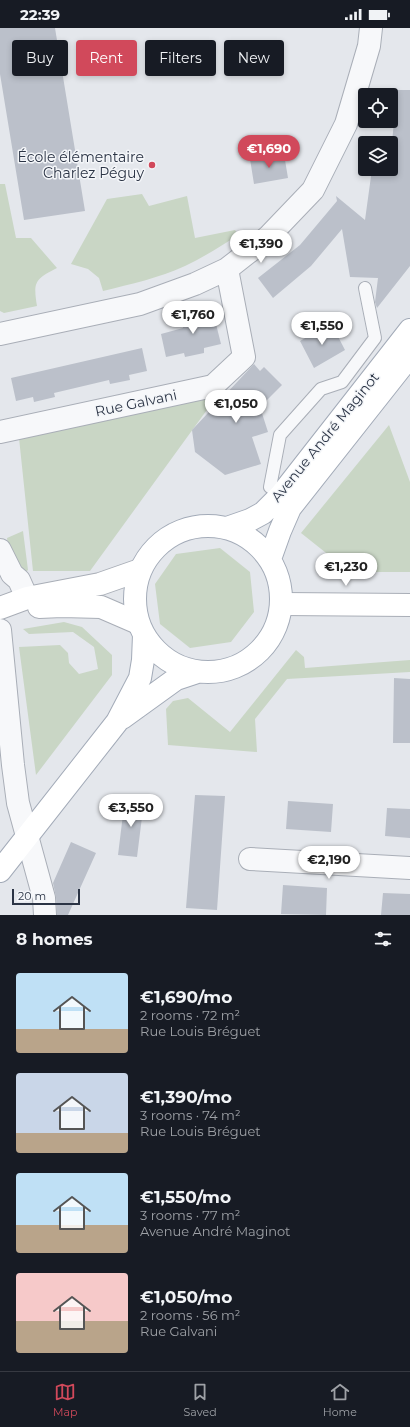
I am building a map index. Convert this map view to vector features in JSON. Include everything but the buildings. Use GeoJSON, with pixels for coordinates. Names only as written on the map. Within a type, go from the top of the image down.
{"type":"FeatureCollection","features":[{"type":"Feature","properties":{"kind":"main road","name":"Avenue André Maginot"},"geometry":{"type":"LineString","coordinates":[[227,528],[263,514],[281,495],[410,330]]}},
{"type":"Feature","properties":{"kind":"main road","name":"Avenue André Maginot"},"geometry":{"type":"LineString","coordinates":[[270,560],[290,508],[410,356]]}},
{"type":"Feature","properties":{"kind":"main road"},"geometry":{"type":"LineString","coordinates":[[206,526],[227,528],[249,538],[259,546],[270,560],[280,581],[282,604],[277,626],[266,646],[249,661],[229,670],[207,673],[185,670],[165,659],[149,644],[141,629],[134,606],[135,587],[140,570],[151,552],[167,538],[186,529],[206,526]]}},
{"type":"Feature","properties":{"kind":"main road"},"geometry":{"type":"LineString","coordinates":[[0,608],[27,598],[100,584],[140,570]]}},
{"type":"Feature","properties":{"kind":"main road"},"geometry":{"type":"LineString","coordinates":[[282,604],[410,605]]}},
{"type":"Feature","properties":{"kind":"main road"},"geometry":{"type":"LineString","coordinates":[[0,608],[62,606],[101,607],[141,629]]}},
{"type":"Feature","properties":{"kind":"main road"},"geometry":{"type":"LineString","coordinates":[[0,871],[117,722],[140,678],[143,660],[141,629]]}},
{"type":"Feature","properties":{"kind":"main road"},"geometry":{"type":"LineString","coordinates":[[117,722],[158,690],[176,679],[197,672]]}},
{"type":"Feature","properties":{"kind":"street"},"geometry":{"type":"LineString","coordinates":[[0,334],[140,304],[195,284],[227,269],[268,237],[313,190],[346,124],[369,46],[371,28]]}},
{"type":"Feature","properties":{"kind":"street","name":"Rue Galvani"},"geometry":{"type":"LineString","coordinates":[[0,432],[213,386],[244,357],[227,269]]}},
{"type":"Feature","properties":{"kind":"street"},"geometry":{"type":"LineString","coordinates":[[0,550],[12,574],[19,580],[27,598]]}},
{"type":"Feature","properties":{"kind":"street"},"geometry":{"type":"LineString","coordinates":[[0,630],[18,803],[44,898],[45,915]]}},
{"type":"Feature","properties":{"kind":"street"},"geometry":{"type":"LineString","coordinates":[[250,859],[410,868]]}},
{"type":"Feature","properties":{"kind":"lane"},"geometry":{"type":"LineString","coordinates":[[281,495],[270,487],[280,435],[321,389],[342,382],[375,338],[365,288]]}},
{"type":"Feature","properties":{"kind":"green space"},"geometry":{"type":"Polygon","coordinates":[[[0,184],[5,184],[16,238],[31,238],[57,268],[44,275],[37,282],[35,291],[37,306],[4,313],[0,311],[0,184]]]}},
{"type":"Feature","properties":{"kind":"green space"},"geometry":{"type":"Polygon","coordinates":[[[142,194],[149,206],[187,196],[195,238],[235,230],[238,235],[192,263],[165,274],[103,291],[99,278],[88,269],[71,264],[107,199],[142,194]]]}},
{"type":"Feature","properties":{"kind":"green space"},"geometry":{"type":"Polygon","coordinates":[[[217,396],[90,571],[33,571],[19,438],[217,396]]]}},
{"type":"Feature","properties":{"kind":"green space"},"geometry":{"type":"Polygon","coordinates":[[[389,425],[410,482],[410,572],[350,572],[301,533],[389,425]]]}},
{"type":"Feature","properties":{"kind":"green space"},"geometry":{"type":"Polygon","coordinates":[[[23,531],[28,570],[24,574],[8,546],[7,538],[23,531]]]}},
{"type":"Feature","properties":{"kind":"green space"},"geometry":{"type":"Polygon","coordinates":[[[220,548],[250,572],[254,612],[231,642],[190,648],[160,624],[155,584],[176,554],[220,548]]]}},
{"type":"Feature","properties":{"kind":"green space"},"geometry":{"type":"Polygon","coordinates":[[[64,622],[82,627],[112,655],[112,675],[36,775],[19,647],[60,645],[68,653],[69,663],[79,674],[98,669],[94,647],[73,632],[29,634],[23,629],[64,622]]]}},
{"type":"Feature","properties":{"kind":"green space"},"geometry":{"type":"Polygon","coordinates":[[[296,650],[304,657],[305,668],[410,660],[410,672],[287,679],[255,719],[257,752],[168,745],[166,709],[173,701],[188,698],[230,732],[296,650]]]}},
{"type":"Feature","properties":{"kind":"place","name":"École élémentaire Charlez Péguy"},"geometry":{"type":"Point","coordinates":[152,165]}}]}
